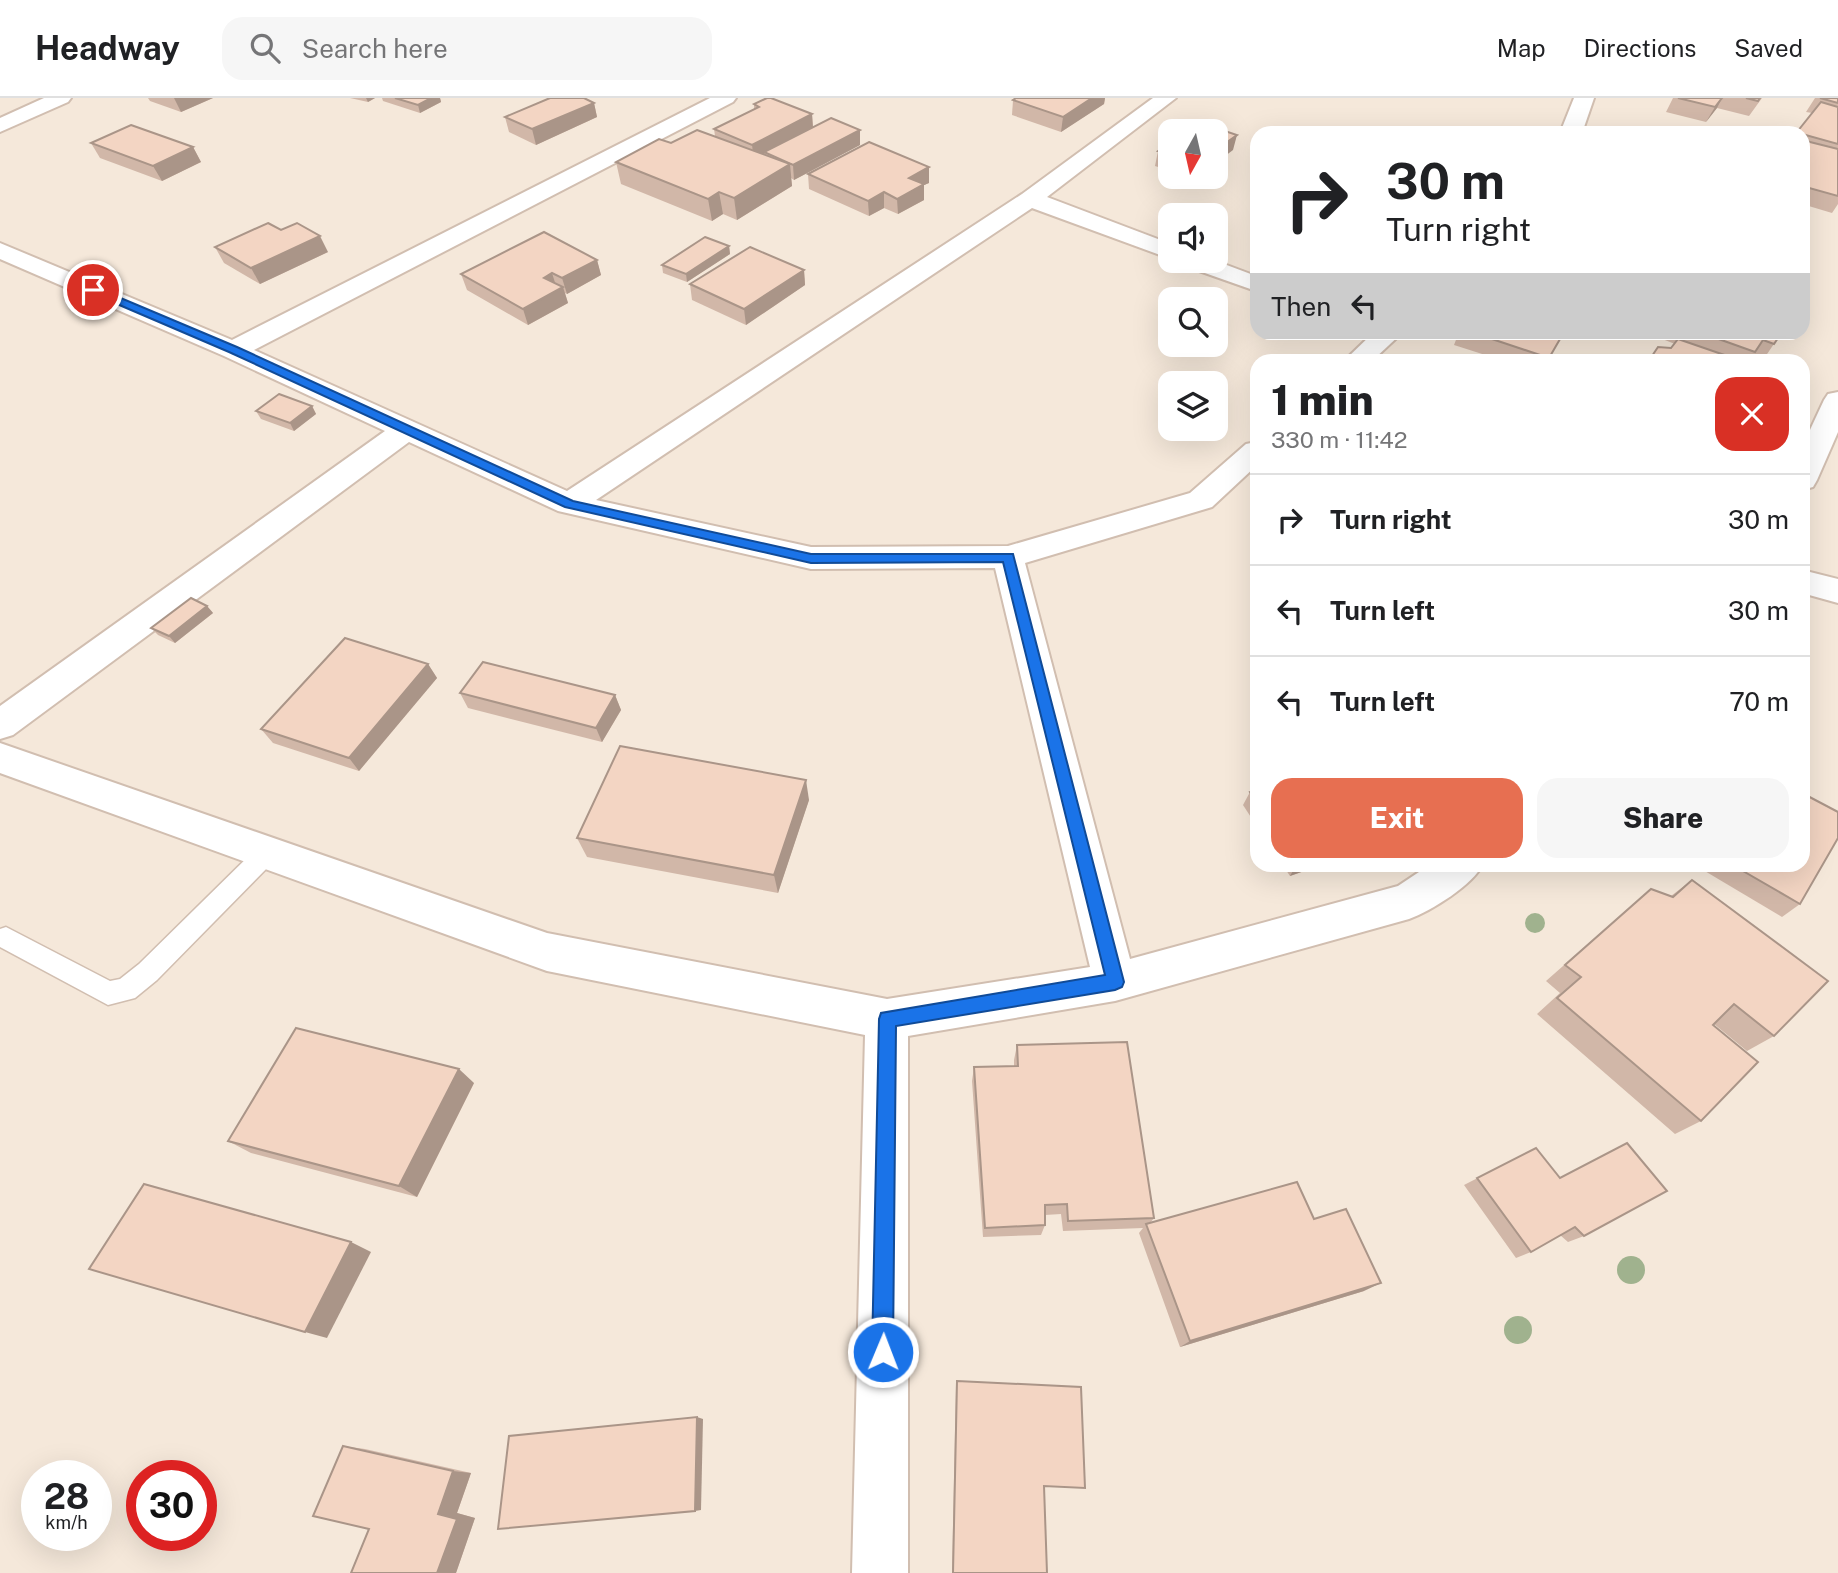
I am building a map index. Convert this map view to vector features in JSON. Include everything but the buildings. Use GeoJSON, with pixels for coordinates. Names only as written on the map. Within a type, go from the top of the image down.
{"type":"FeatureCollection","features":[{"type":"Feature","properties":{"kind":"street"},"geometry":{"type":"LineString","coordinates":[[0,126],[61,98]]}},
{"type":"Feature","properties":{"kind":"street"},"geometry":{"type":"LineString","coordinates":[[569,504],[1030,199],[1166,98]]}},
{"type":"Feature","properties":{"kind":"street"},"geometry":{"type":"LineString","coordinates":[[1574,126],[1584,98]]}},
{"type":"Feature","properties":{"kind":"street"},"geometry":{"type":"LineString","coordinates":[[233,349],[707,101]]}},
{"type":"Feature","properties":{"kind":"street"},"geometry":{"type":"LineString","coordinates":[[1030,199],[1158,247]]}},
{"type":"Feature","properties":{"kind":"street"},"geometry":{"type":"LineString","coordinates":[[0,250],[233,349],[569,504],[811,558],[1008,557],[1201,500],[1250,456]]}},
{"type":"Feature","properties":{"kind":"street"},"geometry":{"type":"LineString","coordinates":[[1226,273],[1250,282]]}},
{"type":"Feature","properties":{"kind":"street"},"geometry":{"type":"LineString","coordinates":[[1364,354],[1379,340]]}},
{"type":"Feature","properties":{"kind":"street"},"geometry":{"type":"LineString","coordinates":[[1810,462],[1838,400]]}},
{"type":"Feature","properties":{"kind":"street"},"geometry":{"type":"LineString","coordinates":[[0,725],[407,429]]}},
{"type":"Feature","properties":{"kind":"street"},"geometry":{"type":"LineString","coordinates":[[1008,557],[1115,982]]}},
{"type":"Feature","properties":{"kind":"street"},"geometry":{"type":"LineString","coordinates":[[1810,583],[1838,591]]}},
{"type":"Feature","properties":{"kind":"street"},"geometry":{"type":"LineString","coordinates":[[0,758],[547,952],[887,1019],[1115,982],[1409,901],[1452,872]]}},
{"type":"Feature","properties":{"kind":"street"},"geometry":{"type":"LineString","coordinates":[[880,1573],[887,1019]]}},
{"type":"Feature","properties":{"kind":"lane"},"geometry":{"type":"LineString","coordinates":[[6,938],[108,993],[126,990],[148,972],[267,853]]}},
{"type":"Feature","properties":{"kind":"shaded area"},"geometry":{"type":"Polygon","coordinates":[[[0,98],[1838,98],[1838,1573],[0,1573],[0,98]]]}},
{"type":"Feature","properties":{"kind":"route"},"geometry":{"type":"LineString","coordinates":[[93,290],[233,349],[569,504],[811,558],[1008,557],[1115,982],[887,1019],[883,1352]]}}]}
